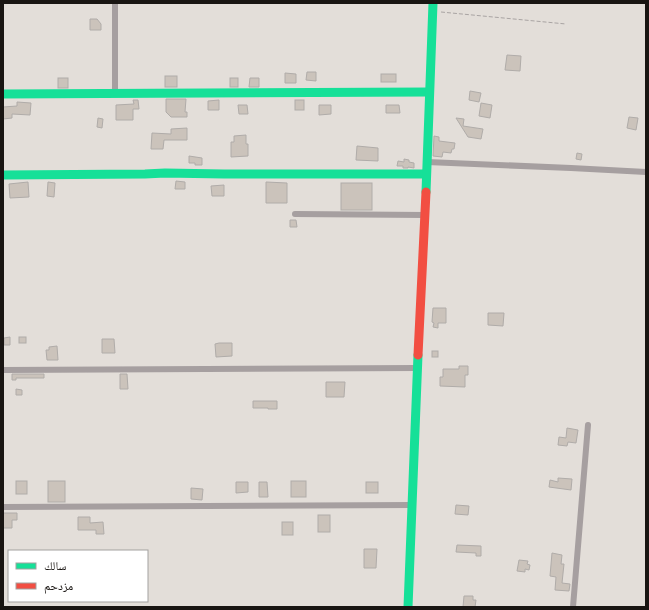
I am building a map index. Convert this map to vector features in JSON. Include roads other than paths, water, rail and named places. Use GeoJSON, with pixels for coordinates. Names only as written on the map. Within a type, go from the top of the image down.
{"type":"FeatureCollection","features":[{"type":"Feature","properties":{"kind":"street"},"geometry":{"type":"LineString","coordinates":[[115,3],[115,94]]}},
{"type":"Feature","properties":{"kind":"street"},"geometry":{"type":"LineString","coordinates":[[408,607],[417,368],[425,215],[432,7]]}},
{"type":"Feature","properties":{"kind":"street"},"geometry":{"type":"LineString","coordinates":[[3,94],[429,92]]}},
{"type":"Feature","properties":{"kind":"street"},"geometry":{"type":"LineString","coordinates":[[427,162],[646,172]]}},
{"type":"Feature","properties":{"kind":"street"},"geometry":{"type":"LineString","coordinates":[[3,175],[166,173],[426,174]]}},
{"type":"Feature","properties":{"kind":"street"},"geometry":{"type":"LineString","coordinates":[[295,214],[425,215]]}},
{"type":"Feature","properties":{"kind":"street"},"geometry":{"type":"LineString","coordinates":[[3,370],[417,368]]}},
{"type":"Feature","properties":{"kind":"street"},"geometry":{"type":"LineString","coordinates":[[573,607],[588,426]]}},
{"type":"Feature","properties":{"kind":"street"},"geometry":{"type":"LineString","coordinates":[[3,507],[412,505]]}}]}
